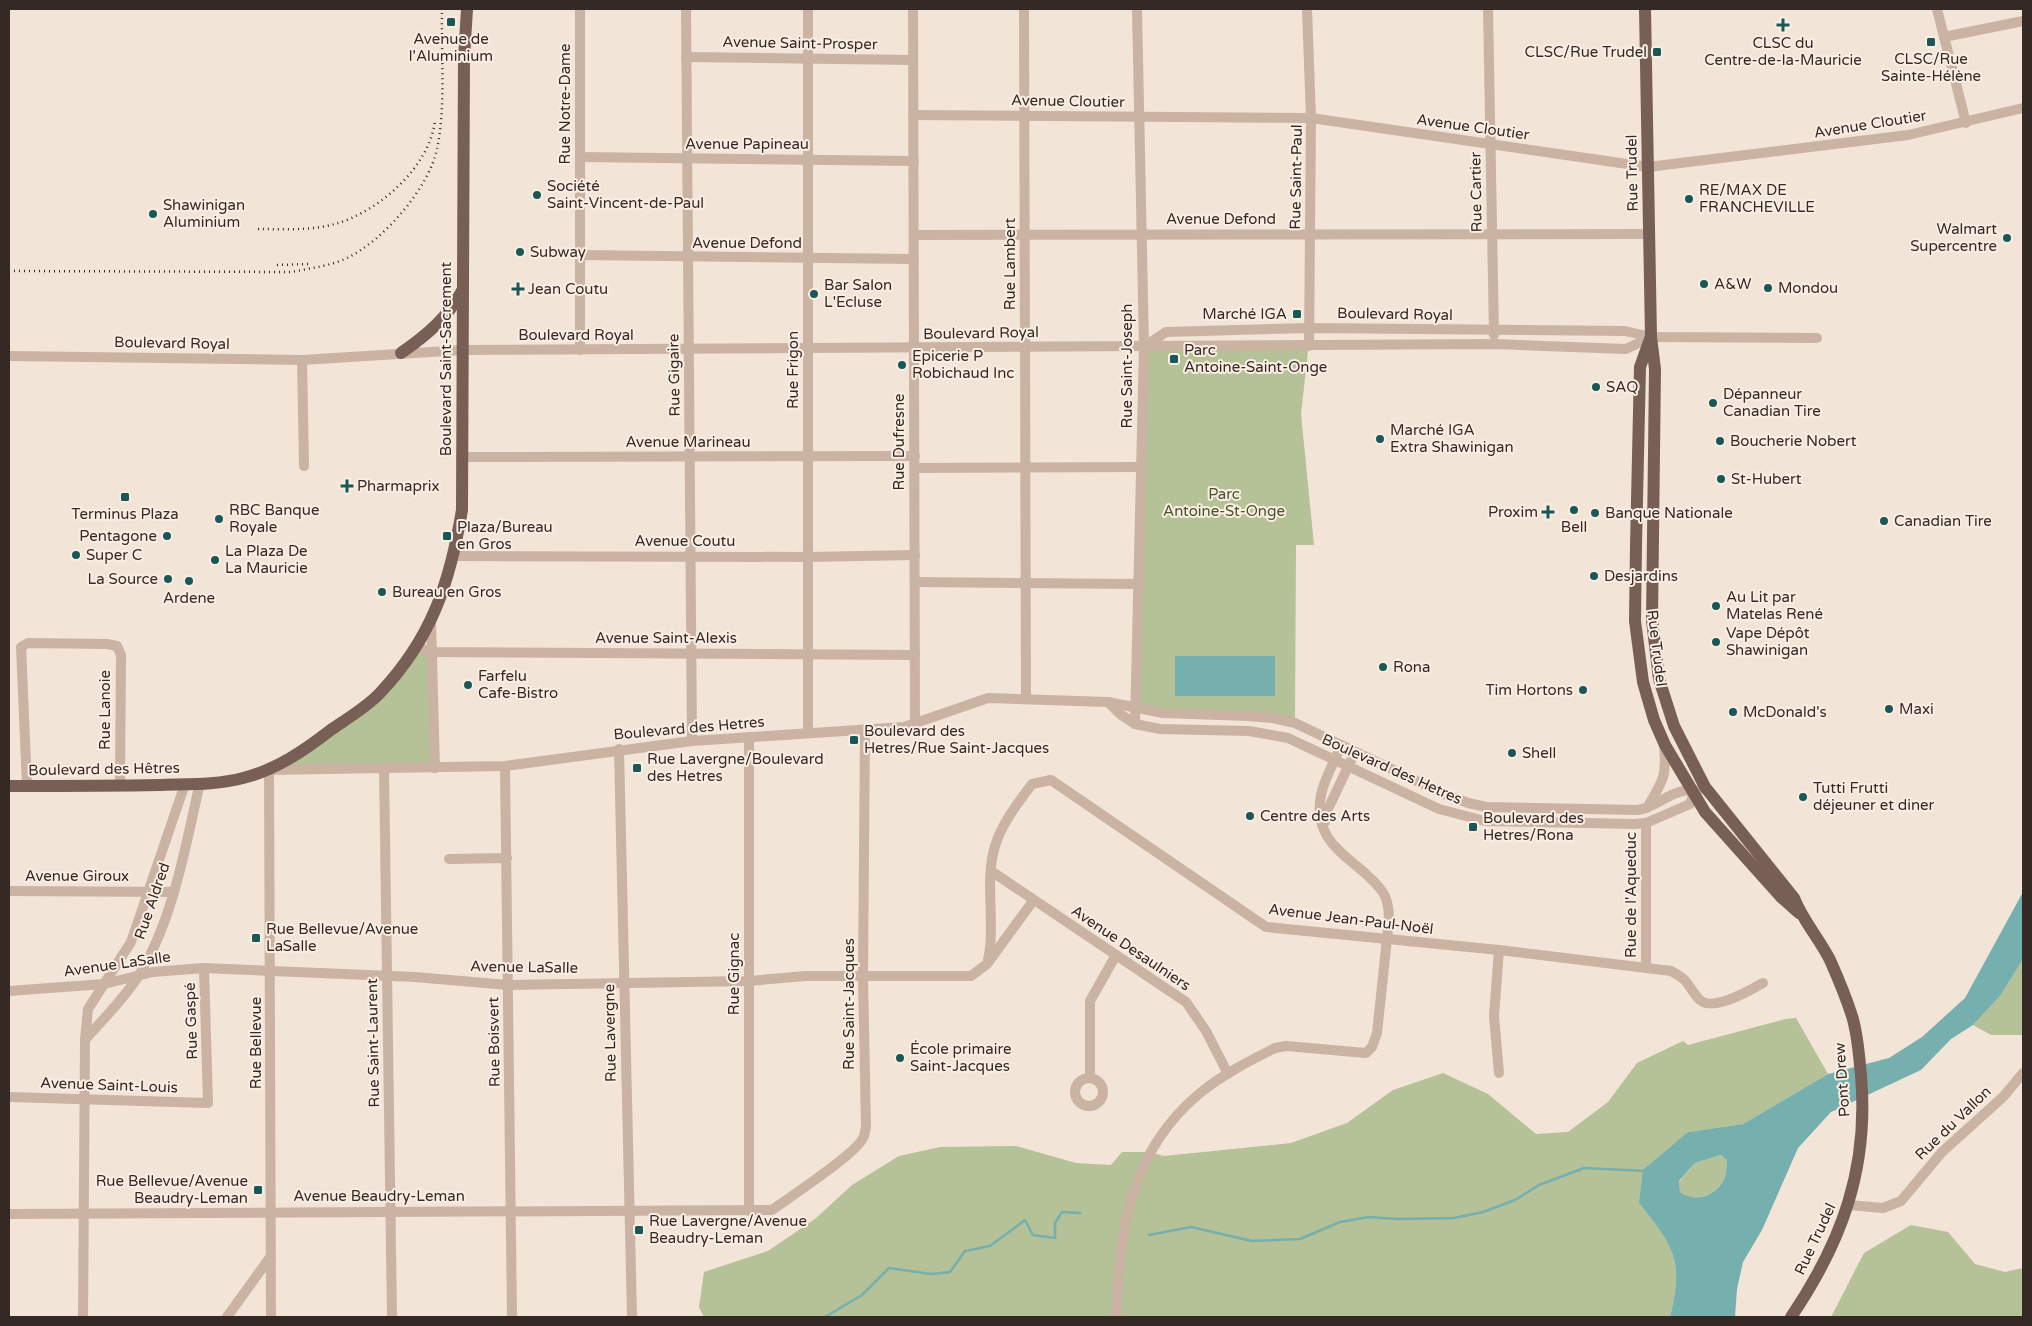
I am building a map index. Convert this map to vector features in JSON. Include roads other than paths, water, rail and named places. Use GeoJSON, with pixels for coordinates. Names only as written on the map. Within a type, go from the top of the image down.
{"type":"FeatureCollection","features":[{"type":"Feature","properties":{"kind":"main road","name":"Boulevard Saint-Sacrement"},"geometry":{"type":"LineString","coordinates":[[200,783],[242,778],[269,770],[318,740],[379,694],[418,647],[444,591],[455,556],[462,510],[464,40],[467,9]]}},
{"type":"Feature","properties":{"kind":"main road","name":"Rue Trudel"},"geometry":{"type":"LineString","coordinates":[[1645,9],[1651,337],[1654,369],[1652,620],[1659,679],[1674,726],[1700,790],[1705,812],[1781,898],[1800,914],[1829,959],[1852,1018]]}},
{"type":"Feature","properties":{"kind":"main road"},"geometry":{"type":"LineString","coordinates":[[401,353],[434,329],[462,291]]}},
{"type":"Feature","properties":{"kind":"main road","name":"Rue Trudel"},"geometry":{"type":"LineString","coordinates":[[1651,337],[1640,367],[1635,621],[1643,682],[1654,720],[1664,743],[1700,790]]}},
{"type":"Feature","properties":{"kind":"main road","name":"Boulevard des Hêtres"},"geometry":{"type":"LineString","coordinates":[[9,786],[120,786],[200,783]]}},
{"type":"Feature","properties":{"kind":"main road","name":"Pont Drew"},"geometry":{"type":"LineString","coordinates":[[1852,1018],[1862,1084],[1862,1140]]}},
{"type":"Feature","properties":{"kind":"main road","name":"Rue Trudel"},"geometry":{"type":"LineString","coordinates":[[1791,1317],[1828,1255],[1849,1205],[1862,1140]]}},
{"type":"Feature","properties":{"kind":"street","name":"Rue Notre-Dame"},"geometry":{"type":"LineString","coordinates":[[580,9],[580,350]]}},
{"type":"Feature","properties":{"kind":"street","name":"Rue Gigaire"},"geometry":{"type":"LineString","coordinates":[[686,9],[692,741]]}},
{"type":"Feature","properties":{"kind":"street","name":"Rue Frigon"},"geometry":{"type":"LineString","coordinates":[[808,9],[808,732]]}},
{"type":"Feature","properties":{"kind":"street","name":"Rue Dufresne"},"geometry":{"type":"LineString","coordinates":[[913,9],[915,724]]}},
{"type":"Feature","properties":{"kind":"street","name":"Rue Lambert"},"geometry":{"type":"LineString","coordinates":[[1024,9],[1026,698]]}},
{"type":"Feature","properties":{"kind":"street","name":"Rue Saint-Joseph"},"geometry":{"type":"LineString","coordinates":[[1136,724],[1144,347],[1138,9]]}},
{"type":"Feature","properties":{"kind":"street","name":"Rue Saint-Paul"},"geometry":{"type":"LineString","coordinates":[[1307,9],[1311,118],[1309,346]]}},
{"type":"Feature","properties":{"kind":"street","name":"Rue Cartier"},"geometry":{"type":"LineString","coordinates":[[1488,9],[1494,344]]}},
{"type":"Feature","properties":{"kind":"street"},"geometry":{"type":"LineString","coordinates":[[1937,9],[1966,123]]}},
{"type":"Feature","properties":{"kind":"street"},"geometry":{"type":"LineString","coordinates":[[1944,37],[2023,20]]}},
{"type":"Feature","properties":{"kind":"street","name":"Avenue Saint-Prosper"},"geometry":{"type":"LineString","coordinates":[[686,57],[913,60]]}},
{"type":"Feature","properties":{"kind":"street","name":"Avenue Cloutier"},"geometry":{"type":"LineString","coordinates":[[914,115],[1311,118],[1648,167],[1820,148],[1908,135],[1966,123],[2023,108]]}},
{"type":"Feature","properties":{"kind":"street","name":"Avenue Papineau"},"geometry":{"type":"LineString","coordinates":[[580,158],[808,158],[914,161]]}},
{"type":"Feature","properties":{"kind":"street","name":"Avenue Defond"},"geometry":{"type":"LineString","coordinates":[[914,235],[1649,234]]}},
{"type":"Feature","properties":{"kind":"street","name":"Avenue Defond"},"geometry":{"type":"LineString","coordinates":[[580,255],[914,258]]}},
{"type":"Feature","properties":{"kind":"street","name":"Boulevard Royal"},"geometry":{"type":"LineString","coordinates":[[1144,347],[1166,332],[1309,328],[1625,331],[1651,337],[1817,338]]}},
{"type":"Feature","properties":{"kind":"street","name":"Boulevard Royal"},"geometry":{"type":"LineString","coordinates":[[9,356],[302,360],[462,350],[1494,344],[1626,349],[1651,337]]}},
{"type":"Feature","properties":{"kind":"street"},"geometry":{"type":"LineString","coordinates":[[302,360],[304,466]]}},
{"type":"Feature","properties":{"kind":"street","name":"Avenue Marineau"},"geometry":{"type":"LineString","coordinates":[[461,457],[914,456]]}},
{"type":"Feature","properties":{"kind":"street"},"geometry":{"type":"LineString","coordinates":[[915,468],[1141,467]]}},
{"type":"Feature","properties":{"kind":"street","name":"Avenue Coutu"},"geometry":{"type":"LineString","coordinates":[[455,556],[808,558],[915,555]]}},
{"type":"Feature","properties":{"kind":"street"},"geometry":{"type":"LineString","coordinates":[[915,582],[1139,584]]}},
{"type":"Feature","properties":{"kind":"street"},"geometry":{"type":"LineString","coordinates":[[431,620],[435,768]]}},
{"type":"Feature","properties":{"kind":"street","name":"Rue Lanoie"},"geometry":{"type":"LineString","coordinates":[[28,786],[21,647],[28,643],[107,644],[117,646],[121,655],[120,786]]}},
{"type":"Feature","properties":{"kind":"street","name":"Avenue Saint-Alexis"},"geometry":{"type":"LineString","coordinates":[[418,647],[431,652],[915,655]]}},
{"type":"Feature","properties":{"kind":"street","name":"Boulevard des Hetres"},"geometry":{"type":"LineString","coordinates":[[269,770],[506,766],[619,749],[692,741],[915,724],[988,698],[1026,698],[1108,702],[1163,713],[1273,718],[1294,723],[1442,793],[1486,807],[1646,809],[1683,791],[1700,790]]}},
{"type":"Feature","properties":{"kind":"street","name":"Boulevard des Hetres"},"geometry":{"type":"LineString","coordinates":[[1108,702],[1120,714],[1136,724],[1160,729],[1249,731],[1288,738],[1439,809],[1470,818],[1513,822],[1646,823],[1690,804],[1700,790]]}},
{"type":"Feature","properties":{"kind":"street","name":"Rue Saint-Jacques"},"geometry":{"type":"LineString","coordinates":[[749,1211],[772,1210],[818,1177],[857,1146],[864,1138],[866,1127],[863,976],[865,729]]}},
{"type":"Feature","properties":{"kind":"street","name":"Rue Gignac"},"geometry":{"type":"LineString","coordinates":[[749,738],[749,1211]]}},
{"type":"Feature","properties":{"kind":"street"},"geometry":{"type":"LineString","coordinates":[[1646,809],[1664,780],[1666,768],[1664,743]]}},
{"type":"Feature","properties":{"kind":"street"},"geometry":{"type":"LineString","coordinates":[[1116,1317],[1122,1240],[1131,1193],[1147,1156],[1174,1117],[1200,1092],[1275,1048],[1286,1046],[1366,1053],[1372,1047],[1378,1034],[1389,905],[1382,891],[1334,846],[1323,828],[1321,794],[1341,745]]}},
{"type":"Feature","properties":{"kind":"street","name":"Rue Lavergne"},"geometry":{"type":"LineString","coordinates":[[619,749],[631,1316]]}},
{"type":"Feature","properties":{"kind":"street"},"geometry":{"type":"LineString","coordinates":[[1323,828],[1327,811],[1355,752]]}},
{"type":"Feature","properties":{"kind":"street","name":"Rue Boisvert"},"geometry":{"type":"LineString","coordinates":[[506,766],[512,1317]]}},
{"type":"Feature","properties":{"kind":"street","name":"Rue Saint-Laurent"},"geometry":{"type":"LineString","coordinates":[[384,768],[392,1317]]}},
{"type":"Feature","properties":{"kind":"street","name":"Rue Bellevue"},"geometry":{"type":"LineString","coordinates":[[269,770],[271,1317]]}},
{"type":"Feature","properties":{"kind":"street","name":"Avenue Jean-Paul-Noël"},"geometry":{"type":"LineString","coordinates":[[988,964],[992,942],[991,871],[995,847],[1003,826],[1032,784],[1051,780],[1266,926],[1499,950],[1671,971],[1686,979],[1698,999],[1704,1004],[1712,1004],[1741,995],[1763,983]]}},
{"type":"Feature","properties":{"kind":"street","name":"Rue Aldred"},"geometry":{"type":"LineString","coordinates":[[85,1040],[139,975],[174,892],[200,783]]}},
{"type":"Feature","properties":{"kind":"street","name":"Rue Aldred"},"geometry":{"type":"LineString","coordinates":[[83,1317],[85,1040],[88,1009],[131,942],[150,892],[184,784]]}},
{"type":"Feature","properties":{"kind":"street","name":"Rue de l'Aqueduc"},"geometry":{"type":"LineString","coordinates":[[1646,823],[1646,967]]}},
{"type":"Feature","properties":{"kind":"street"},"geometry":{"type":"LineString","coordinates":[[449,859],[507,858]]}},
{"type":"Feature","properties":{"kind":"street","name":"Avenue Desaulniers"},"geometry":{"type":"LineString","coordinates":[[991,871],[1186,1002],[1206,1031],[1228,1074]]}},
{"type":"Feature","properties":{"kind":"street","name":"Avenue Giroux"},"geometry":{"type":"LineString","coordinates":[[9,891],[174,892]]}},
{"type":"Feature","properties":{"kind":"street","name":"Avenue LaSalle"},"geometry":{"type":"LineString","coordinates":[[9,991],[104,984],[139,975],[204,968],[508,984],[749,981],[805,976],[971,976],[988,964],[1033,901]]}},
{"type":"Feature","properties":{"kind":"street"},"geometry":{"type":"LineString","coordinates":[[1499,950],[1494,1016],[1500,1073]]}},
{"type":"Feature","properties":{"kind":"street"},"geometry":{"type":"LineString","coordinates":[[1090,1078],[1090,1001],[1116,955]]}},
{"type":"Feature","properties":{"kind":"street","name":"Rue Gaspé"},"geometry":{"type":"LineString","coordinates":[[204,968],[208,1103]]}},
{"type":"Feature","properties":{"kind":"street","name":"Rue du Vallon"},"geometry":{"type":"LineString","coordinates":[[1849,1205],[1883,1208],[1901,1201],[1942,1152],[2003,1097],[2023,1073]]}},
{"type":"Feature","properties":{"kind":"street","name":"Avenue Saint-Louis"},"geometry":{"type":"LineString","coordinates":[[9,1097],[208,1103]]}},
{"type":"Feature","properties":{"kind":"street","name":"Avenue Beaudry-Leman"},"geometry":{"type":"LineString","coordinates":[[9,1214],[511,1210],[749,1211]]}},
{"type":"Feature","properties":{"kind":"street"},"geometry":{"type":"LineString","coordinates":[[227,1317],[271,1256]]}},
{"type":"Feature","properties":{"kind":"water"},"geometry":{"type":"Polygon","coordinates":[[[1175,656],[1275,656],[1275,696],[1175,696],[1175,656]]]}},
{"type":"Feature","properties":{"kind":"water"},"geometry":{"type":"Polygon","coordinates":[[[2023,892],[2023,959],[2000,996],[1973,1025],[1951,1039],[1921,1070],[1831,1112],[1798,1148],[1762,1230],[1743,1262],[1737,1289],[1735,1317],[1670,1317],[1674,1298],[1676,1267],[1668,1243],[1639,1203],[1643,1170],[1688,1132],[1743,1124],[1828,1074],[1889,1058],[1922,1037],[1965,998],[2023,892]],[[1721,1155],[1695,1163],[1679,1181],[1680,1192],[1686,1196],[1693,1197],[1706,1196],[1712,1193],[1722,1183],[1726,1173],[1727,1160],[1721,1155]]]}},
{"type":"Feature","properties":{"kind":"waterway"},"geometry":{"type":"LineString","coordinates":[[1149,1235],[1191,1227],[1252,1241],[1300,1239],[1340,1222],[1369,1217],[1397,1219],[1454,1218],[1483,1212],[1515,1200],[1539,1185],[1584,1168],[1645,1171]]}},
{"type":"Feature","properties":{"kind":"waterway"},"geometry":{"type":"LineString","coordinates":[[825,1317],[862,1295],[889,1268],[931,1274],[950,1272],[965,1251],[990,1246],[1025,1220],[1033,1235],[1055,1238],[1055,1223],[1062,1212],[1080,1213]]}},
{"type":"Feature","properties":{"kind":"railway"},"geometry":{"type":"LineString","coordinates":[[9,271],[292,272],[334,263],[361,250],[402,212],[425,180],[432,164],[440,133],[442,9]]}},
{"type":"Feature","properties":{"kind":"railway"},"geometry":{"type":"LineString","coordinates":[[258,229],[316,228],[335,224],[368,209],[384,199],[412,171],[423,155],[431,138],[435,121]]}},
{"type":"Feature","properties":{"kind":"railway"},"geometry":{"type":"LineString","coordinates":[[277,265],[309,264]]}},
{"type":"Feature","properties":{"kind":"place","name":"Avenue de l'Aluminium"},"geometry":{"type":"Point","coordinates":[451,22]}},
{"type":"Feature","properties":{"kind":"place","name":"CLSC du Centre-de-la-Mauricie"},"geometry":{"type":"Point","coordinates":[1783,25]}},
{"type":"Feature","properties":{"kind":"place","name":"CLSC/Rue Sainte-Hélène"},"geometry":{"type":"Point","coordinates":[1931,42]}},
{"type":"Feature","properties":{"kind":"place","name":"CLSC/Rue Trudel"},"geometry":{"type":"Point","coordinates":[1657,52]}},
{"type":"Feature","properties":{"kind":"place","name":"Société Saint-Vincent-de-Paul"},"geometry":{"type":"Point","coordinates":[537,195]}},
{"type":"Feature","properties":{"kind":"place","name":"RE/MAX DE FRANCHEVILLE"},"geometry":{"type":"Point","coordinates":[1689,199]}},
{"type":"Feature","properties":{"kind":"place","name":"Shawinigan Aluminium"},"geometry":{"type":"Point","coordinates":[153,214]}},
{"type":"Feature","properties":{"kind":"place","name":"Walmart Supercentre"},"geometry":{"type":"Point","coordinates":[2007,238]}},
{"type":"Feature","properties":{"kind":"place","name":"Subway"},"geometry":{"type":"Point","coordinates":[520,252]}},
{"type":"Feature","properties":{"kind":"place","name":"A&W"},"geometry":{"type":"Point","coordinates":[1704,284]}},
{"type":"Feature","properties":{"kind":"place","name":"Mondou"},"geometry":{"type":"Point","coordinates":[1768,288]}},
{"type":"Feature","properties":{"kind":"place","name":"Jean Coutu"},"geometry":{"type":"Point","coordinates":[518,289]}},
{"type":"Feature","properties":{"kind":"place","name":"Bar Salon L'Ecluse"},"geometry":{"type":"Point","coordinates":[814,294]}},
{"type":"Feature","properties":{"kind":"place","name":"Marché IGA"},"geometry":{"type":"Point","coordinates":[1297,314]}},
{"type":"Feature","properties":{"kind":"place","name":"Parc Antoine-Saint-Onge"},"geometry":{"type":"Point","coordinates":[1174,359]}},
{"type":"Feature","properties":{"kind":"place","name":"Epicerie P Robichaud Inc"},"geometry":{"type":"Point","coordinates":[902,365]}},
{"type":"Feature","properties":{"kind":"place","name":"SAQ"},"geometry":{"type":"Point","coordinates":[1596,387]}},
{"type":"Feature","properties":{"kind":"place","name":"Dépanneur Canadian Tire"},"geometry":{"type":"Point","coordinates":[1713,403]}},
{"type":"Feature","properties":{"kind":"place","name":"Marché IGA Extra Shawinigan"},"geometry":{"type":"Point","coordinates":[1380,439]}},
{"type":"Feature","properties":{"kind":"place","name":"Boucherie Nobert"},"geometry":{"type":"Point","coordinates":[1720,441]}},
{"type":"Feature","properties":{"kind":"place","name":"St-Hubert"},"geometry":{"type":"Point","coordinates":[1721,479]}},
{"type":"Feature","properties":{"kind":"place","name":"Pharmaprix"},"geometry":{"type":"Point","coordinates":[347,486]}},
{"type":"Feature","properties":{"kind":"place","name":"Terminus Plaza"},"geometry":{"type":"Point","coordinates":[125,497]}},
{"type":"Feature","properties":{"kind":"place","name":"Bell"},"geometry":{"type":"Point","coordinates":[1574,510]}},
{"type":"Feature","properties":{"kind":"place","name":"Proxim"},"geometry":{"type":"Point","coordinates":[1548,512]}},
{"type":"Feature","properties":{"kind":"place","name":"Banque Nationale"},"geometry":{"type":"Point","coordinates":[1595,513]}},
{"type":"Feature","properties":{"kind":"place","name":"RBC Banque Royale"},"geometry":{"type":"Point","coordinates":[219,519]}},
{"type":"Feature","properties":{"kind":"place","name":"Canadian Tire"},"geometry":{"type":"Point","coordinates":[1884,521]}},
{"type":"Feature","properties":{"kind":"place","name":"Pentagone"},"geometry":{"type":"Point","coordinates":[167,536]}},
{"type":"Feature","properties":{"kind":"place","name":"Plaza/Bureau en Gros"},"geometry":{"type":"Point","coordinates":[447,536]}},
{"type":"Feature","properties":{"kind":"place","name":"Super C"},"geometry":{"type":"Point","coordinates":[76,555]}},
{"type":"Feature","properties":{"kind":"place","name":"La Plaza De La Mauricie"},"geometry":{"type":"Point","coordinates":[215,560]}},
{"type":"Feature","properties":{"kind":"place","name":"Desjardins"},"geometry":{"type":"Point","coordinates":[1594,576]}},
{"type":"Feature","properties":{"kind":"place","name":"La Source"},"geometry":{"type":"Point","coordinates":[168,579]}},
{"type":"Feature","properties":{"kind":"place","name":"Ardene"},"geometry":{"type":"Point","coordinates":[189,581]}},
{"type":"Feature","properties":{"kind":"place","name":"Bureau en Gros"},"geometry":{"type":"Point","coordinates":[382,592]}},
{"type":"Feature","properties":{"kind":"place","name":"Au Lit par Matelas René"},"geometry":{"type":"Point","coordinates":[1716,606]}},
{"type":"Feature","properties":{"kind":"place","name":"Vape Dépôt Shawinigan"},"geometry":{"type":"Point","coordinates":[1716,642]}},
{"type":"Feature","properties":{"kind":"place","name":"Rona"},"geometry":{"type":"Point","coordinates":[1383,667]}},
{"type":"Feature","properties":{"kind":"place","name":"Farfelu Cafe-Bistro"},"geometry":{"type":"Point","coordinates":[468,685]}},
{"type":"Feature","properties":{"kind":"place","name":"Tim Hortons"},"geometry":{"type":"Point","coordinates":[1583,690]}},
{"type":"Feature","properties":{"kind":"place","name":"Maxi"},"geometry":{"type":"Point","coordinates":[1889,709]}},
{"type":"Feature","properties":{"kind":"place","name":"McDonald's"},"geometry":{"type":"Point","coordinates":[1733,712]}},
{"type":"Feature","properties":{"kind":"place","name":"Boulevard des Hetres/Rue Saint-Jacques"},"geometry":{"type":"Point","coordinates":[854,740]}},
{"type":"Feature","properties":{"kind":"place","name":"Shell"},"geometry":{"type":"Point","coordinates":[1512,753]}},
{"type":"Feature","properties":{"kind":"place","name":"Rue Lavergne/Boulevard des Hetres"},"geometry":{"type":"Point","coordinates":[637,768]}},
{"type":"Feature","properties":{"kind":"place","name":"Tutti Frutti déjeuner et diner"},"geometry":{"type":"Point","coordinates":[1803,797]}},
{"type":"Feature","properties":{"kind":"place","name":"Centre des Arts"},"geometry":{"type":"Point","coordinates":[1250,816]}},
{"type":"Feature","properties":{"kind":"place","name":"Boulevard des Hetres/Rona"},"geometry":{"type":"Point","coordinates":[1473,827]}},
{"type":"Feature","properties":{"kind":"place","name":"Rue Bellevue/Avenue LaSalle"},"geometry":{"type":"Point","coordinates":[256,938]}},
{"type":"Feature","properties":{"kind":"place","name":"École primaire Saint-Jacques"},"geometry":{"type":"Point","coordinates":[900,1058]}},
{"type":"Feature","properties":{"kind":"place","name":"Rue Bellevue/Avenue Beaudry-Leman"},"geometry":{"type":"Point","coordinates":[258,1190]}},
{"type":"Feature","properties":{"kind":"place","name":"Rue Lavergne/Avenue Beaudry-Leman"},"geometry":{"type":"Point","coordinates":[639,1230]}},
{"type":"Feature","properties":{"kind":"park label","name":"Parc Antoine-St-Onge"},"geometry":{"type":"Point","coordinates":[1224,502]}}]}
